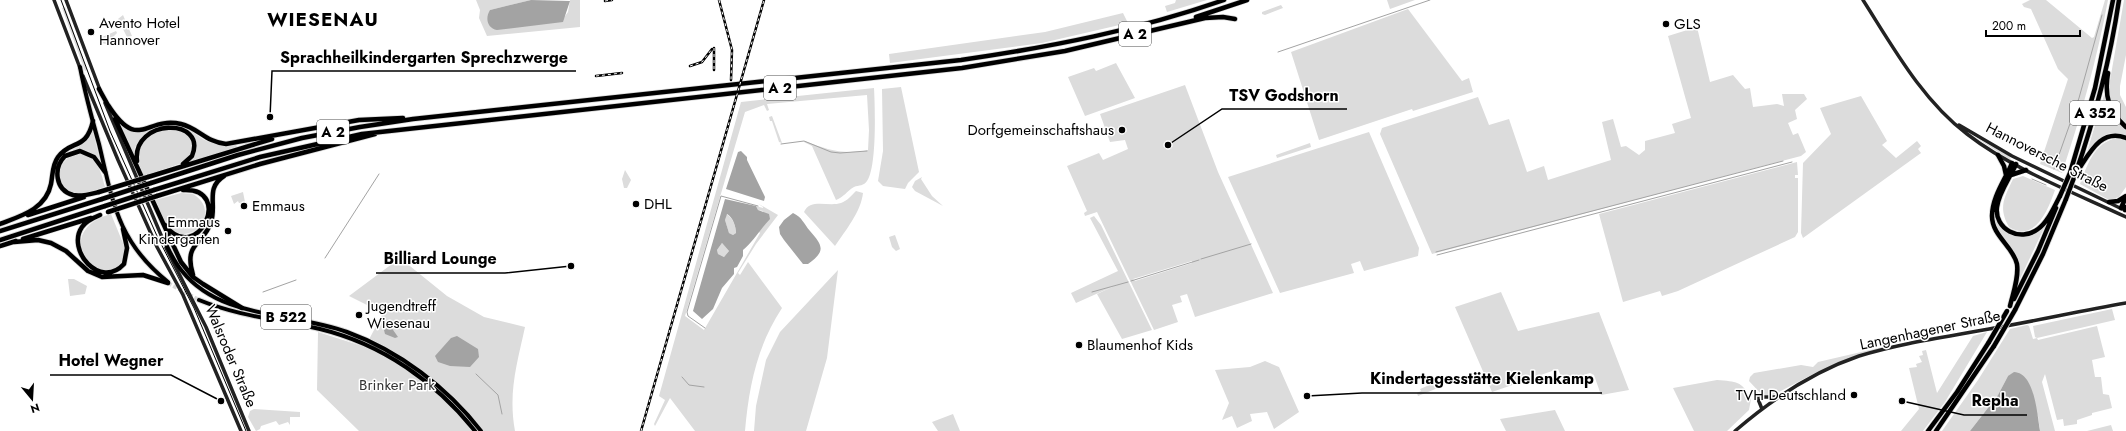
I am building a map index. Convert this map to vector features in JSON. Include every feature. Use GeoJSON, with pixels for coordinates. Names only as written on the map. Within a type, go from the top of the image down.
{"type":"FeatureCollection","features":[{"type":"Feature","properties":{"kind":"highway","name":"A 2"},"geometry":{"type":"LineString","coordinates":[[0,231],[255,150],[331,132],[413,119],[961,60],[1090,37],[1179,14],[1224,0]]}},
{"type":"Feature","properties":{"kind":"highway","name":"A 2"},"geometry":{"type":"LineString","coordinates":[[0,240],[239,163],[322,142],[392,129],[962,68],[1065,51],[1165,26],[1247,0]]}},
{"type":"Feature","properties":{"kind":"highway","name":"A 352"},"geometry":{"type":"LineString","coordinates":[[1928,431],[1957,392],[1989,342],[2010,306],[2038,251],[2070,173],[2095,88],[2113,0]]}},
{"type":"Feature","properties":{"kind":"highway","name":"A 352"},"geometry":{"type":"LineString","coordinates":[[1936,431],[1994,346],[2015,310],[2043,254],[2075,176],[2090,131],[2111,49],[2119,0]]}},
{"type":"Feature","properties":{"kind":"highway"},"geometry":{"type":"LineString","coordinates":[[1165,26],[1205,18],[1222,17],[1235,19]]}},
{"type":"Feature","properties":{"kind":"highway"},"geometry":{"type":"LineString","coordinates":[[2111,49],[2112,56],[2106,84],[2108,100],[2114,114],[2126,127]]}},
{"type":"Feature","properties":{"kind":"highway"},"geometry":{"type":"LineString","coordinates":[[80,67],[105,172],[116,212],[123,229],[127,248],[124,264],[112,272],[103,273],[95,270],[81,253],[78,236],[85,224],[100,215]]}},
{"type":"Feature","properties":{"kind":"highway"},"geometry":{"type":"LineString","coordinates":[[99,89],[119,122],[128,128],[143,129],[174,123],[186,125],[213,142],[253,142],[359,120],[390,118],[413,119]]}},
{"type":"Feature","properties":{"kind":"highway"},"geometry":{"type":"LineString","coordinates":[[108,105],[178,256],[193,277],[215,293],[237,303],[242,308]]}},
{"type":"Feature","properties":{"kind":"highway"},"geometry":{"type":"LineString","coordinates":[[0,224],[30,212],[41,204],[49,190],[53,168],[57,158],[66,150],[84,141],[90,132],[93,121]]}},
{"type":"Feature","properties":{"kind":"highway"},"geometry":{"type":"LineString","coordinates":[[139,170],[136,154],[141,140],[150,133],[177,127],[190,133],[195,147],[189,160],[172,169]]}},
{"type":"Feature","properties":{"kind":"highway"},"geometry":{"type":"LineString","coordinates":[[0,246],[260,164],[392,129]]}},
{"type":"Feature","properties":{"kind":"highway"},"geometry":{"type":"LineString","coordinates":[[2075,176],[2100,141],[2109,136],[2126,138]]}},
{"type":"Feature","properties":{"kind":"highway"},"geometry":{"type":"LineString","coordinates":[[0,224],[236,150],[253,142]]}},
{"type":"Feature","properties":{"kind":"highway"},"geometry":{"type":"LineString","coordinates":[[99,192],[81,196],[69,193],[59,183],[58,169],[65,156],[80,151],[94,156],[105,172]]}},
{"type":"Feature","properties":{"kind":"highway"},"geometry":{"type":"LineString","coordinates":[[1998,154],[2009,175]]}},
{"type":"Feature","properties":{"kind":"highway"},"geometry":{"type":"LineString","coordinates":[[2014,163],[1997,208],[2000,222],[2010,232],[2023,235],[2038,229],[2060,196]]}},
{"type":"Feature","properties":{"kind":"highway"},"geometry":{"type":"LineString","coordinates":[[2010,306],[2018,274],[2017,264],[2014,256],[1995,231],[1992,217],[1997,195],[2009,175],[2026,170]]}},
{"type":"Feature","properties":{"kind":"highway"},"geometry":{"type":"LineString","coordinates":[[193,277],[190,258],[196,243],[208,230],[212,220],[213,189],[218,181],[231,173]]}},
{"type":"Feature","properties":{"kind":"highway"},"geometry":{"type":"LineString","coordinates":[[162,220],[172,232],[183,236],[196,234],[206,224],[209,211],[205,199],[192,190],[178,190]]}},
{"type":"Feature","properties":{"kind":"highway"},"geometry":{"type":"LineString","coordinates":[[2109,202],[2118,201],[2126,196]]}},
{"type":"Feature","properties":{"kind":"highway"},"geometry":{"type":"LineString","coordinates":[[2124,209],[2126,196]]}},
{"type":"Feature","properties":{"kind":"highway"},"geometry":{"type":"LineString","coordinates":[[123,229],[143,259],[168,283]]}},
{"type":"Feature","properties":{"kind":"highway"},"geometry":{"type":"LineString","coordinates":[[14,242],[38,240],[51,243],[66,251],[88,271],[102,277],[143,275],[168,283]]}},
{"type":"Feature","properties":{"kind":"highway","name":"B 522"},"geometry":{"type":"LineString","coordinates":[[164,240],[177,264],[194,284],[216,298],[242,308],[336,328],[383,348],[405,360],[439,386],[464,410],[481,431]]}},
{"type":"Feature","properties":{"kind":"highway","name":"B 522"},"geometry":{"type":"LineString","coordinates":[[199,300],[242,314],[335,333],[371,347],[402,364],[426,382],[476,431]]}},
{"type":"Feature","properties":{"kind":"main road","name":"Walsroder Straße"},"geometry":{"type":"LineString","coordinates":[[54,0],[80,67],[138,205],[166,265],[183,295],[241,431]]}},
{"type":"Feature","properties":{"kind":"main road","name":"Walsroder Straße"},"geometry":{"type":"LineString","coordinates":[[66,0],[113,125],[174,266],[189,292],[206,327],[249,431]]}},
{"type":"Feature","properties":{"kind":"main road","name":"Hannoversche Straße"},"geometry":{"type":"LineString","coordinates":[[1863,0],[1920,86],[1967,134],[2026,170],[2126,217]]}},
{"type":"Feature","properties":{"kind":"main road","name":"Hannoversche Straße"},"geometry":{"type":"LineString","coordinates":[[1958,125],[2017,158],[2124,209]]}},
{"type":"Feature","properties":{"kind":"main road"},"geometry":{"type":"LineString","coordinates":[[2014,163],[2017,158]]}},
{"type":"Feature","properties":{"kind":"main road"},"geometry":{"type":"LineString","coordinates":[[2121,214],[2124,209]]}},
{"type":"Feature","properties":{"kind":"main road","name":"Langenhagener Straße"},"geometry":{"type":"LineString","coordinates":[[1735,431],[1778,397],[1819,373],[1874,352],[2126,303]]}},
{"type":"Feature","properties":{"kind":"main road"},"geometry":{"type":"LineString","coordinates":[[1759,395],[1756,394],[1762,409]]}},
{"type":"Feature","properties":{"kind":"main road"},"geometry":{"type":"LineString","coordinates":[[1759,395],[1763,397],[1778,397]]}},
{"type":"Feature","properties":{"kind":"main road"},"geometry":{"type":"LineString","coordinates":[[1759,395],[1767,405]]}},
{"type":"Feature","properties":{"kind":"green space"},"geometry":{"type":"Polygon","coordinates":[[[476,0],[531,0],[490,10],[563,19],[568,12],[570,0],[580,0],[580,27],[487,36],[479,18],[480,10],[476,0]]]}},
{"type":"Feature","properties":{"kind":"green space"},"geometry":{"type":"Polygon","coordinates":[[[1176,0],[1207,0],[1167,12],[1165,6],[1175,3],[1176,0]]]}},
{"type":"Feature","properties":{"kind":"green space"},"geometry":{"type":"Polygon","coordinates":[[[1387,0],[1415,0],[1390,9],[1387,0]]]}},
{"type":"Feature","properties":{"kind":"green space"},"geometry":{"type":"Polygon","coordinates":[[[2030,0],[2046,0],[2092,38],[2094,37],[2105,0],[2108,0],[2088,87],[2062,173],[2040,164],[2068,79],[2058,69],[2031,9],[2024,7],[2022,4],[2030,0]]]}},
{"type":"Feature","properties":{"kind":"green space"},"geometry":{"type":"Polygon","coordinates":[[[2124,0],[2126,0],[2126,55],[2120,86],[2120,95],[2126,107],[2126,124],[2112,107],[2108,92],[2124,0]]]}},
{"type":"Feature","properties":{"kind":"green space"},"geometry":{"type":"Polygon","coordinates":[[[1281,5],[1283,8],[1265,15],[1262,14],[1262,12],[1281,5]]]}},
{"type":"Feature","properties":{"kind":"green space"},"geometry":{"type":"Polygon","coordinates":[[[65,7],[87,70],[85,71],[62,8],[65,7]]]}},
{"type":"Feature","properties":{"kind":"green space"},"geometry":{"type":"Polygon","coordinates":[[[1408,9],[1462,81],[1469,78],[1473,92],[1413,111],[1412,109],[1319,140],[1291,52],[1408,9]]]}},
{"type":"Feature","properties":{"kind":"green space"},"geometry":{"type":"Polygon","coordinates":[[[1123,13],[1128,23],[1042,43],[890,63],[889,54],[1045,32],[1123,13]]]}},
{"type":"Feature","properties":{"kind":"green space"},"geometry":{"type":"Polygon","coordinates":[[[123,15],[132,36],[127,37],[118,19],[123,15]]]}},
{"type":"Feature","properties":{"kind":"green space"},"geometry":{"type":"Polygon","coordinates":[[[1697,27],[1710,82],[1733,75],[1745,89],[1750,88],[1753,107],[1777,104],[1784,106],[1782,94],[1804,94],[1807,99],[1795,110],[1797,119],[1788,123],[1793,135],[1798,133],[1806,152],[1801,156],[1432,254],[1380,134],[1382,128],[1478,97],[1489,125],[1509,119],[1527,172],[1544,166],[1548,180],[1611,160],[1602,122],[1613,119],[1621,147],[1626,146],[1639,155],[1645,150],[1645,141],[1675,133],[1672,124],[1691,118],[1668,36],[1697,27]]]}},
{"type":"Feature","properties":{"kind":"green space"},"geometry":{"type":"Polygon","coordinates":[[[116,31],[117,33],[106,44],[102,43],[100,38],[116,31]]]}},
{"type":"Feature","properties":{"kind":"green space"},"geometry":{"type":"Polygon","coordinates":[[[1116,63],[1135,98],[1085,116],[1068,77],[1094,68],[1096,71],[1116,63]]]}},
{"type":"Feature","properties":{"kind":"green space"},"geometry":{"type":"Polygon","coordinates":[[[1185,85],[1218,172],[1273,293],[1195,317],[1187,294],[1180,296],[1182,302],[1172,305],[1178,322],[1154,330],[1097,212],[1085,216],[1084,213],[1087,211],[1067,166],[1099,153],[1103,160],[1128,149],[1125,140],[1110,142],[1100,114],[1185,85]],[[1192,261],[1133,279],[1135,281],[1192,263],[1192,261]]]}},
{"type":"Feature","properties":{"kind":"green space"},"geometry":{"type":"Polygon","coordinates":[[[901,87],[919,172],[908,183],[905,189],[883,186],[878,181],[883,151],[882,89],[901,87]]]}},
{"type":"Feature","properties":{"kind":"green space"},"geometry":{"type":"Polygon","coordinates":[[[874,88],[875,136],[870,174],[864,184],[854,187],[836,200],[812,146],[804,142],[805,141],[821,147],[844,152],[868,150],[869,130],[867,95],[767,104],[769,110],[767,111],[764,105],[745,112],[685,316],[704,330],[760,233],[758,231],[763,211],[758,210],[756,206],[763,207],[757,203],[778,215],[756,244],[738,273],[740,275],[748,262],[782,308],[773,322],[760,352],[752,382],[745,431],[695,431],[670,398],[655,426],[654,424],[665,400],[659,396],[741,102],[874,88]]]}},
{"type":"Feature","properties":{"kind":"green space"},"geometry":{"type":"Polygon","coordinates":[[[2104,95],[2112,115],[2126,128],[2126,136],[2112,133],[2107,134],[2087,152],[2104,95]]]}},
{"type":"Feature","properties":{"kind":"green space"},"geometry":{"type":"Polygon","coordinates":[[[1861,96],[1887,141],[1882,145],[1896,158],[1917,141],[1921,146],[1918,149],[1921,153],[1803,238],[1801,233],[1803,163],[1831,134],[1820,108],[1861,96]]]}},
{"type":"Feature","properties":{"kind":"green space"},"geometry":{"type":"Polygon","coordinates":[[[772,116],[782,143],[779,142],[772,121],[770,121],[769,117],[772,116]]]}},
{"type":"Feature","properties":{"kind":"green space"},"geometry":{"type":"Polygon","coordinates":[[[171,124],[179,125],[215,144],[236,145],[237,147],[189,162],[196,151],[194,136],[187,130],[168,126],[158,128],[140,139],[135,147],[134,157],[119,125],[127,129],[143,130],[171,124]]]}},
{"type":"Feature","properties":{"kind":"green space"},"geometry":{"type":"Polygon","coordinates":[[[92,128],[100,161],[88,151],[72,150],[85,142],[92,128]]]}},
{"type":"Feature","properties":{"kind":"green space"},"geometry":{"type":"Polygon","coordinates":[[[168,130],[184,131],[192,139],[192,153],[182,163],[144,176],[138,162],[140,145],[151,134],[168,130]]]}},
{"type":"Feature","properties":{"kind":"green space"},"geometry":{"type":"Polygon","coordinates":[[[1369,132],[1419,248],[1418,256],[1364,271],[1360,261],[1351,264],[1354,273],[1280,293],[1228,177],[1369,132]]]}},
{"type":"Feature","properties":{"kind":"green space"},"geometry":{"type":"Polygon","coordinates":[[[1973,136],[2009,156],[2012,161],[1973,136]]]}},
{"type":"Feature","properties":{"kind":"green space"},"geometry":{"type":"Polygon","coordinates":[[[2117,138],[2126,141],[2126,187],[2119,197],[2109,200],[2080,184],[2092,156],[2102,144],[2117,138]]]}},
{"type":"Feature","properties":{"kind":"green space"},"geometry":{"type":"Polygon","coordinates":[[[1310,143],[1311,147],[1277,158],[1276,155],[1310,143]]]}},
{"type":"Feature","properties":{"kind":"green space"},"geometry":{"type":"Polygon","coordinates":[[[77,153],[84,154],[94,160],[100,170],[105,187],[91,192],[77,193],[69,191],[63,187],[59,175],[60,168],[69,157],[77,153]]]}},
{"type":"Feature","properties":{"kind":"green space"},"geometry":{"type":"Polygon","coordinates":[[[1797,162],[1798,175],[1795,175],[1795,178],[1798,178],[1798,232],[1795,237],[1678,291],[1662,296],[1660,291],[1623,302],[1599,214],[1797,162]]]}},
{"type":"Feature","properties":{"kind":"green space"},"geometry":{"type":"Polygon","coordinates":[[[625,170],[631,180],[627,188],[624,188],[622,179],[625,170]]]}},
{"type":"Feature","properties":{"kind":"green space"},"geometry":{"type":"Polygon","coordinates":[[[2023,176],[2055,190],[2049,206],[2039,222],[2033,228],[2026,231],[2018,231],[2009,227],[2003,208],[2007,192],[2013,179],[2023,176]]]}},
{"type":"Feature","properties":{"kind":"green space"},"geometry":{"type":"Polygon","coordinates":[[[922,177],[921,179],[932,196],[943,206],[915,191],[912,187],[915,181],[922,177]]]}},
{"type":"Feature","properties":{"kind":"green space"},"geometry":{"type":"Polygon","coordinates":[[[856,191],[863,193],[862,200],[852,221],[835,246],[804,212],[810,205],[841,203],[856,191]]]}},
{"type":"Feature","properties":{"kind":"green space"},"geometry":{"type":"Polygon","coordinates":[[[243,192],[245,202],[239,203],[238,201],[234,204],[231,196],[243,192]]]}},
{"type":"Feature","properties":{"kind":"green space"},"geometry":{"type":"Polygon","coordinates":[[[181,193],[193,194],[198,197],[205,208],[205,217],[202,227],[192,232],[183,234],[176,233],[171,230],[163,218],[155,200],[181,193]]]}},
{"type":"Feature","properties":{"kind":"green space"},"geometry":{"type":"Polygon","coordinates":[[[1996,204],[2002,229],[2009,234],[2021,237],[2028,236],[2046,224],[2019,281],[2018,266],[1996,229],[1994,213],[1996,204]]]}},
{"type":"Feature","properties":{"kind":"green space"},"geometry":{"type":"Polygon","coordinates":[[[111,214],[125,248],[123,262],[113,270],[103,270],[92,265],[85,256],[81,245],[83,233],[92,223],[111,214]]]}},
{"type":"Feature","properties":{"kind":"green space"},"geometry":{"type":"Polygon","coordinates":[[[726,214],[731,217],[735,225],[736,233],[733,235],[729,233],[725,220],[726,214]]]}},
{"type":"Feature","properties":{"kind":"green space"},"geometry":{"type":"Polygon","coordinates":[[[1094,216],[1101,225],[1152,330],[1122,339],[1097,294],[1123,282],[1076,303],[1071,293],[1118,271],[1090,218],[1094,216]]]}},
{"type":"Feature","properties":{"kind":"green space"},"geometry":{"type":"Polygon","coordinates":[[[895,235],[900,249],[896,251],[892,247],[889,237],[895,235]]]}},
{"type":"Feature","properties":{"kind":"green space"},"geometry":{"type":"Polygon","coordinates":[[[722,243],[729,251],[724,257],[718,254],[717,250],[722,243]]]}},
{"type":"Feature","properties":{"kind":"green space","name":"Brinker Park"},"geometry":{"type":"Polygon","coordinates":[[[400,258],[447,296],[484,317],[525,327],[514,379],[512,404],[515,431],[359,431],[317,390],[318,332],[365,347],[383,313],[349,296],[400,258]]]}},
{"type":"Feature","properties":{"kind":"green space"},"geometry":{"type":"Polygon","coordinates":[[[838,270],[827,358],[806,431],[754,431],[756,406],[766,360],[780,332],[838,270]]]}},
{"type":"Feature","properties":{"kind":"green space"},"geometry":{"type":"Polygon","coordinates":[[[68,279],[74,279],[87,286],[85,294],[70,296],[68,279]]]}},
{"type":"Feature","properties":{"kind":"green space"},"geometry":{"type":"Polygon","coordinates":[[[1501,292],[1518,331],[1599,312],[1629,390],[1601,395],[1594,375],[1590,373],[1563,381],[1558,369],[1492,392],[1455,307],[1501,292]]]}},
{"type":"Feature","properties":{"kind":"green space"},"geometry":{"type":"Polygon","coordinates":[[[2112,309],[2115,320],[2037,338],[2035,337],[2033,326],[2112,309]]]}},
{"type":"Feature","properties":{"kind":"green space"},"geometry":{"type":"Polygon","coordinates":[[[2027,325],[2029,326],[2033,339],[2037,338],[2038,340],[2097,326],[2105,357],[2092,360],[2095,377],[2101,377],[2103,394],[2109,395],[2112,408],[2092,413],[2092,415],[2077,420],[2077,424],[2064,426],[2063,419],[2057,420],[2045,374],[2042,382],[2055,431],[2040,431],[2038,416],[2008,376],[1998,395],[1970,431],[1942,431],[1978,380],[2010,329],[2027,325]]]}},
{"type":"Feature","properties":{"kind":"green space"},"geometry":{"type":"Polygon","coordinates":[[[1987,332],[1945,402],[1923,431],[1901,431],[1919,409],[1909,368],[1917,367],[1916,364],[1922,362],[1919,356],[1923,355],[1922,351],[1926,350],[1937,393],[1973,336],[1987,332]]]}},
{"type":"Feature","properties":{"kind":"green space"},"geometry":{"type":"Polygon","coordinates":[[[1887,346],[1819,371],[1773,395],[1762,395],[1749,381],[1750,377],[1754,373],[1801,365],[1813,367],[1818,362],[1887,346]]]}},
{"type":"Feature","properties":{"kind":"green space"},"geometry":{"type":"Polygon","coordinates":[[[1265,361],[1279,367],[1299,412],[1274,429],[1267,412],[1250,414],[1252,421],[1237,428],[1232,416],[1222,420],[1229,403],[1215,370],[1250,367],[1265,361]]]}},
{"type":"Feature","properties":{"kind":"green space"},"geometry":{"type":"Polygon","coordinates":[[[1441,380],[1443,386],[1418,396],[1417,393],[1421,391],[1420,389],[1441,380]]]}},
{"type":"Feature","properties":{"kind":"green space"},"geometry":{"type":"Polygon","coordinates":[[[1717,380],[1734,382],[1741,385],[1751,399],[1749,410],[1727,431],[1694,431],[1673,388],[1717,380]]]}},
{"type":"Feature","properties":{"kind":"green space"},"geometry":{"type":"Polygon","coordinates":[[[254,409],[300,412],[300,417],[290,417],[290,425],[288,422],[279,425],[276,421],[261,426],[260,429],[256,431],[248,417],[250,411],[254,409]]]}},
{"type":"Feature","properties":{"kind":"green space"},"geometry":{"type":"Polygon","coordinates":[[[1555,410],[1565,431],[1506,431],[1500,419],[1555,410]]]}},
{"type":"Feature","properties":{"kind":"green space"},"geometry":{"type":"Polygon","coordinates":[[[953,414],[960,431],[938,431],[932,422],[953,414]]]}},
{"type":"Feature","properties":{"kind":"green space"},"geometry":{"type":"Polygon","coordinates":[[[2111,425],[2113,431],[2087,431],[2111,425]]]}},
{"type":"Feature","properties":{"kind":"shaded area"},"geometry":{"type":"Polygon","coordinates":[[[531,0],[570,1],[563,22],[497,30],[489,25],[487,19],[490,10],[531,0]]]}},
{"type":"Feature","properties":{"kind":"shaded area"},"geometry":{"type":"Polygon","coordinates":[[[741,151],[747,157],[747,160],[765,197],[764,201],[726,189],[738,152],[741,151]]]}},
{"type":"Feature","properties":{"kind":"shaded area"},"geometry":{"type":"Polygon","coordinates":[[[725,199],[756,206],[758,210],[769,214],[770,219],[743,250],[743,256],[737,267],[734,268],[734,274],[722,288],[713,309],[702,319],[693,311],[725,199]],[[727,214],[725,220],[729,233],[733,235],[736,233],[735,225],[731,217],[727,214]],[[722,243],[717,250],[718,254],[724,257],[729,251],[722,243]]]}},
{"type":"Feature","properties":{"kind":"shaded area"},"geometry":{"type":"Polygon","coordinates":[[[793,213],[801,219],[818,241],[821,248],[818,255],[808,264],[803,264],[780,234],[779,227],[784,220],[793,213]]]}},
{"type":"Feature","properties":{"kind":"shaded area"},"geometry":{"type":"Polygon","coordinates":[[[387,327],[391,327],[398,337],[395,338],[385,334],[384,330],[387,327]]]}},
{"type":"Feature","properties":{"kind":"shaded area"},"geometry":{"type":"Polygon","coordinates":[[[457,336],[478,349],[479,357],[470,367],[450,366],[438,362],[435,356],[451,338],[457,336]]]}},
{"type":"Feature","properties":{"kind":"shaded area"},"geometry":{"type":"Polygon","coordinates":[[[2014,372],[2021,374],[2031,387],[2036,405],[2040,431],[1970,431],[1998,395],[2008,376],[2014,372]]]}},
{"type":"Feature","properties":{"kind":"waterway"},"geometry":{"type":"LineString","coordinates":[[1278,52],[1430,0]]}},
{"type":"Feature","properties":{"kind":"waterway"},"geometry":{"type":"LineString","coordinates":[[2054,169],[2079,98],[2102,15]]}},
{"type":"Feature","properties":{"kind":"waterway"},"geometry":{"type":"LineString","coordinates":[[781,144],[804,141],[831,152],[840,153],[867,151]]}},
{"type":"Feature","properties":{"kind":"waterway"},"geometry":{"type":"LineString","coordinates":[[1436,252],[1783,161]]}},
{"type":"Feature","properties":{"kind":"waterway"},"geometry":{"type":"LineString","coordinates":[[1437,255],[1792,162]]}},
{"type":"Feature","properties":{"kind":"waterway"},"geometry":{"type":"LineString","coordinates":[[325,258],[379,174]]}},
{"type":"Feature","properties":{"kind":"waterway"},"geometry":{"type":"LineString","coordinates":[[2032,179],[2046,185]]}},
{"type":"Feature","properties":{"kind":"waterway"},"geometry":{"type":"LineString","coordinates":[[705,328],[688,316],[687,312],[721,196],[758,206]]}},
{"type":"Feature","properties":{"kind":"waterway"},"geometry":{"type":"LineString","coordinates":[[1201,259],[1251,244]]}},
{"type":"Feature","properties":{"kind":"waterway"},"geometry":{"type":"LineString","coordinates":[[1131,281],[1199,260]]}},
{"type":"Feature","properties":{"kind":"waterway"},"geometry":{"type":"LineString","coordinates":[[263,292],[296,280]]}},
{"type":"Feature","properties":{"kind":"waterway"},"geometry":{"type":"LineString","coordinates":[[1092,292],[1128,282]]}},
{"type":"Feature","properties":{"kind":"waterway"},"geometry":{"type":"LineString","coordinates":[[476,374],[498,395],[502,414]]}},
{"type":"Feature","properties":{"kind":"waterway"},"geometry":{"type":"LineString","coordinates":[[682,377],[689,385],[704,387]]}},
{"type":"Feature","properties":{"kind":"tunnel"},"geometry":{"type":"LineString","coordinates":[[168,283],[199,300]]}},
{"type":"Feature","properties":{"kind":"tram line"},"geometry":{"type":"LineString","coordinates":[[61,0],[110,131],[157,236],[194,308],[246,431]]}},
{"type":"Feature","properties":{"kind":"railway"},"geometry":{"type":"LineString","coordinates":[[605,1],[612,0]]}},
{"type":"Feature","properties":{"kind":"railway"},"geometry":{"type":"LineString","coordinates":[[719,0],[732,50],[731,80]]}},
{"type":"Feature","properties":{"kind":"railway"},"geometry":{"type":"LineString","coordinates":[[641,431],[764,0]]}},
{"type":"Feature","properties":{"kind":"railway"},"geometry":{"type":"LineString","coordinates":[[714,48],[714,70]]}},
{"type":"Feature","properties":{"kind":"railway"},"geometry":{"type":"LineString","coordinates":[[690,66],[702,62],[712,49]]}},
{"type":"Feature","properties":{"kind":"railway"},"geometry":{"type":"LineString","coordinates":[[596,76],[622,73]]}},
{"type":"Feature","properties":{"kind":"place","name":"GLS"},"geometry":{"type":"Point","coordinates":[1666,24]}},
{"type":"Feature","properties":{"kind":"place","name":"Avento Hotel Hannover"},"geometry":{"type":"Point","coordinates":[91,32]}},
{"type":"Feature","properties":{"kind":"place","name":"Sprachheilkindergarten Sprechzwerge"},"geometry":{"type":"Point","coordinates":[270,117]}},
{"type":"Feature","properties":{"kind":"place","name":"Dorfgemeinschaftshaus"},"geometry":{"type":"Point","coordinates":[1122,130]}},
{"type":"Feature","properties":{"kind":"place","name":"TSV Godshorn"},"geometry":{"type":"Point","coordinates":[1168,145]}},
{"type":"Feature","properties":{"kind":"place","name":"DHL"},"geometry":{"type":"Point","coordinates":[636,204]}},
{"type":"Feature","properties":{"kind":"place","name":"Emmaus"},"geometry":{"type":"Point","coordinates":[244,206]}},
{"type":"Feature","properties":{"kind":"place","name":"Emmaus Kindergarten"},"geometry":{"type":"Point","coordinates":[228,231]}},
{"type":"Feature","properties":{"kind":"place","name":"Billiard Lounge"},"geometry":{"type":"Point","coordinates":[571,266]}},
{"type":"Feature","properties":{"kind":"place","name":"Jugendtreff Wiesenau"},"geometry":{"type":"Point","coordinates":[359,315]}},
{"type":"Feature","properties":{"kind":"place","name":"Blaumenhof Kids"},"geometry":{"type":"Point","coordinates":[1079,345]}},
{"type":"Feature","properties":{"kind":"place","name":"TVH Deutschland"},"geometry":{"type":"Point","coordinates":[1854,395]}},
{"type":"Feature","properties":{"kind":"place","name":"Kindertagesstätte Kielenkamp"},"geometry":{"type":"Point","coordinates":[1307,396]}},
{"type":"Feature","properties":{"kind":"place","name":"Hotel Wegner"},"geometry":{"type":"Point","coordinates":[221,401]}},
{"type":"Feature","properties":{"kind":"place","name":"Repha"},"geometry":{"type":"Point","coordinates":[1902,401]}},
{"type":"Feature","properties":{"kind":"district","name":"WIESENAU"},"geometry":{"type":"Point","coordinates":[323,19]}}]}
